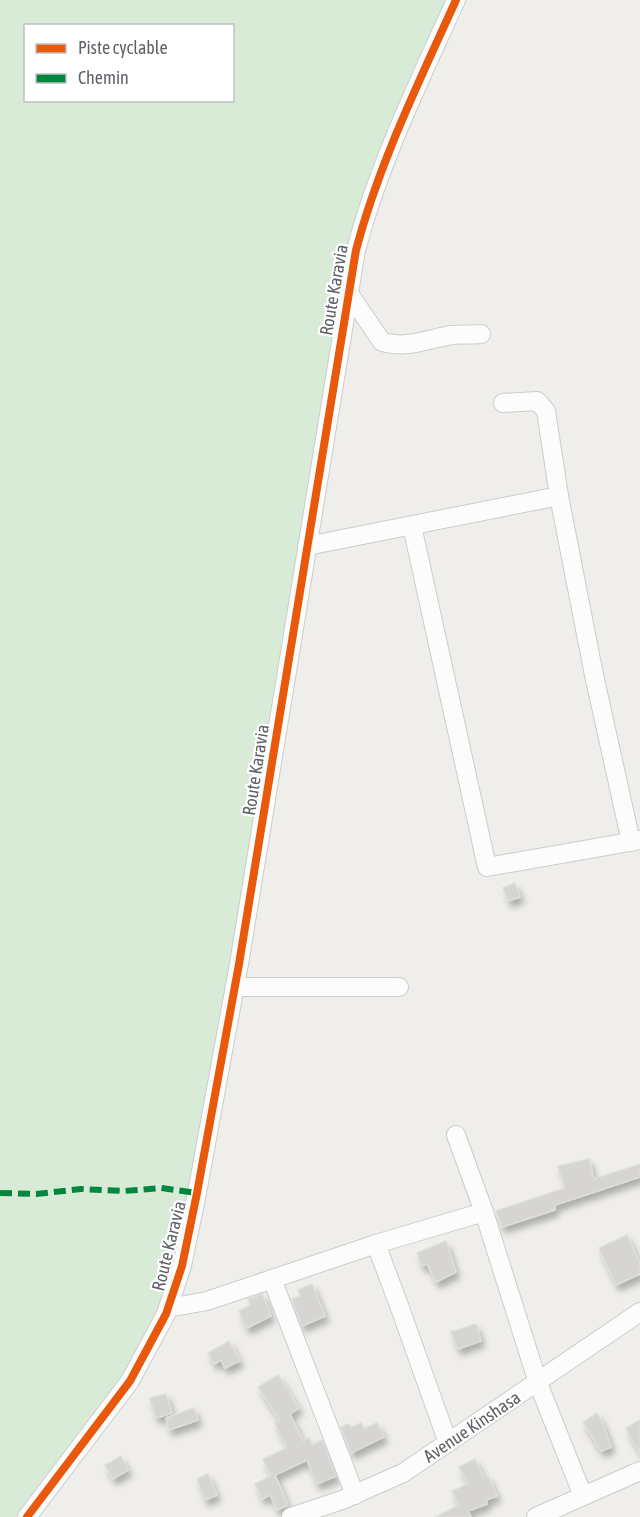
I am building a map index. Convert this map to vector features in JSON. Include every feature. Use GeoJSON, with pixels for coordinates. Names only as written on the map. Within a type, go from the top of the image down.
{"type":"FeatureCollection","features":[{"type":"Feature","properties":{"kind":"street","name":"Route Karavia"},"geometry":{"type":"LineString","coordinates":[[27,1517],[130,1381],[168,1308],[182,1266],[198,1193],[235,987],[356,250],[367,208],[409,104],[456,0]]}},
{"type":"Feature","properties":{"kind":"street"},"geometry":{"type":"LineString","coordinates":[[348,292],[382,342],[395,346],[417,344],[451,336],[481,334]]}},
{"type":"Feature","properties":{"kind":"street"},"geometry":{"type":"LineString","coordinates":[[412,526],[487,867],[636,841],[594,675],[559,496],[546,411],[537,401],[503,402]]}},
{"type":"Feature","properties":{"kind":"street"},"geometry":{"type":"LineString","coordinates":[[307,546],[559,496]]}},
{"type":"Feature","properties":{"kind":"street"},"geometry":{"type":"LineString","coordinates":[[235,987],[399,987]]}},
{"type":"Feature","properties":{"kind":"street"},"geometry":{"type":"LineString","coordinates":[[456,1135],[484,1212],[538,1383],[583,1496]]}},
{"type":"Feature","properties":{"kind":"street"},"geometry":{"type":"LineString","coordinates":[[168,1308],[207,1301],[376,1244],[484,1212]]}},
{"type":"Feature","properties":{"kind":"street"},"geometry":{"type":"LineString","coordinates":[[376,1244],[448,1443]]}},
{"type":"Feature","properties":{"kind":"street"},"geometry":{"type":"LineString","coordinates":[[272,1279],[355,1495]]}},
{"type":"Feature","properties":{"kind":"street","name":"Avenue Kinshasa"},"geometry":{"type":"LineString","coordinates":[[291,1517],[355,1495],[403,1473],[640,1312]]}},
{"type":"Feature","properties":{"kind":"street"},"geometry":{"type":"LineString","coordinates":[[536,1517],[640,1471]]}},
{"type":"Feature","properties":{"kind":"green space"},"geometry":{"type":"Polygon","coordinates":[[[0,0],[447,0],[352,245],[195,1174],[169,1284],[132,1362],[66,1454],[16,1517],[0,1517],[0,0]]]}},
{"type":"Feature","properties":{"kind":"building"},"geometry":{"type":"Polygon","coordinates":[[[515,883],[520,897],[508,901],[503,888],[515,883]]]}},
{"type":"Feature","properties":{"kind":"building"},"geometry":{"type":"Polygon","coordinates":[[[589,1159],[594,1179],[640,1164],[640,1177],[555,1205],[555,1210],[502,1227],[496,1211],[565,1188],[558,1166],[589,1159]]]}},
{"type":"Feature","properties":{"kind":"building"},"geometry":{"type":"Polygon","coordinates":[[[627,1235],[640,1264],[640,1274],[616,1285],[599,1248],[627,1235]]]}},
{"type":"Feature","properties":{"kind":"building"},"geometry":{"type":"Polygon","coordinates":[[[446,1241],[456,1272],[436,1282],[427,1264],[422,1266],[417,1253],[446,1241]]]}},
{"type":"Feature","properties":{"kind":"building"},"geometry":{"type":"Polygon","coordinates":[[[312,1284],[325,1316],[302,1326],[292,1299],[301,1296],[298,1290],[312,1284]]]}},
{"type":"Feature","properties":{"kind":"building"},"geometry":{"type":"Polygon","coordinates":[[[262,1294],[271,1316],[247,1328],[239,1311],[251,1305],[248,1299],[262,1294]]]}},
{"type":"Feature","properties":{"kind":"building"},"geometry":{"type":"Polygon","coordinates":[[[476,1324],[481,1341],[458,1349],[451,1332],[476,1324]]]}},
{"type":"Feature","properties":{"kind":"building"},"geometry":{"type":"Polygon","coordinates":[[[229,1341],[240,1361],[225,1368],[221,1360],[214,1364],[208,1353],[229,1341]]]}},
{"type":"Feature","properties":{"kind":"building"},"geometry":{"type":"Polygon","coordinates":[[[278,1375],[299,1408],[290,1414],[303,1441],[309,1438],[312,1445],[322,1440],[336,1476],[317,1484],[307,1460],[275,1475],[288,1505],[277,1510],[270,1495],[262,1499],[255,1484],[271,1476],[263,1459],[287,1448],[275,1423],[280,1421],[258,1387],[278,1375]]]}},
{"type":"Feature","properties":{"kind":"building"},"geometry":{"type":"Polygon","coordinates":[[[166,1394],[172,1413],[156,1418],[150,1398],[166,1394]]]}},
{"type":"Feature","properties":{"kind":"building"},"geometry":{"type":"Polygon","coordinates":[[[194,1408],[198,1420],[169,1430],[166,1418],[194,1408]]]}},
{"type":"Feature","properties":{"kind":"building"},"geometry":{"type":"Polygon","coordinates":[[[597,1413],[611,1447],[601,1451],[583,1422],[597,1413]]]}},
{"type":"Feature","properties":{"kind":"building"},"geometry":{"type":"Polygon","coordinates":[[[640,1420],[640,1454],[626,1428],[640,1420]]]}},
{"type":"Feature","properties":{"kind":"building"},"geometry":{"type":"Polygon","coordinates":[[[361,1423],[364,1429],[377,1423],[384,1437],[351,1453],[341,1427],[349,1424],[351,1428],[361,1423]]]}},
{"type":"Feature","properties":{"kind":"building"},"geometry":{"type":"Polygon","coordinates":[[[121,1456],[128,1470],[113,1479],[105,1465],[121,1456]]]}},
{"type":"Feature","properties":{"kind":"building"},"geometry":{"type":"Polygon","coordinates":[[[475,1459],[484,1478],[488,1476],[497,1496],[486,1500],[487,1504],[468,1511],[471,1517],[436,1517],[459,1505],[452,1491],[468,1484],[459,1467],[475,1459]]]}},
{"type":"Feature","properties":{"kind":"building"},"geometry":{"type":"Polygon","coordinates":[[[208,1474],[217,1495],[205,1500],[197,1479],[208,1474]]]}},
{"type":"Feature","properties":{"kind":"marked path"},"geometry":{"type":"LineString","coordinates":[[0,1193],[36,1194],[81,1189],[124,1191],[161,1188],[197,1193]]}},
{"type":"Feature","properties":{"kind":"cycle path"},"geometry":{"type":"LineString","coordinates":[[27,1517],[130,1381],[166,1314],[182,1266],[239,964],[356,250],[388,154],[456,0]]}}]}
